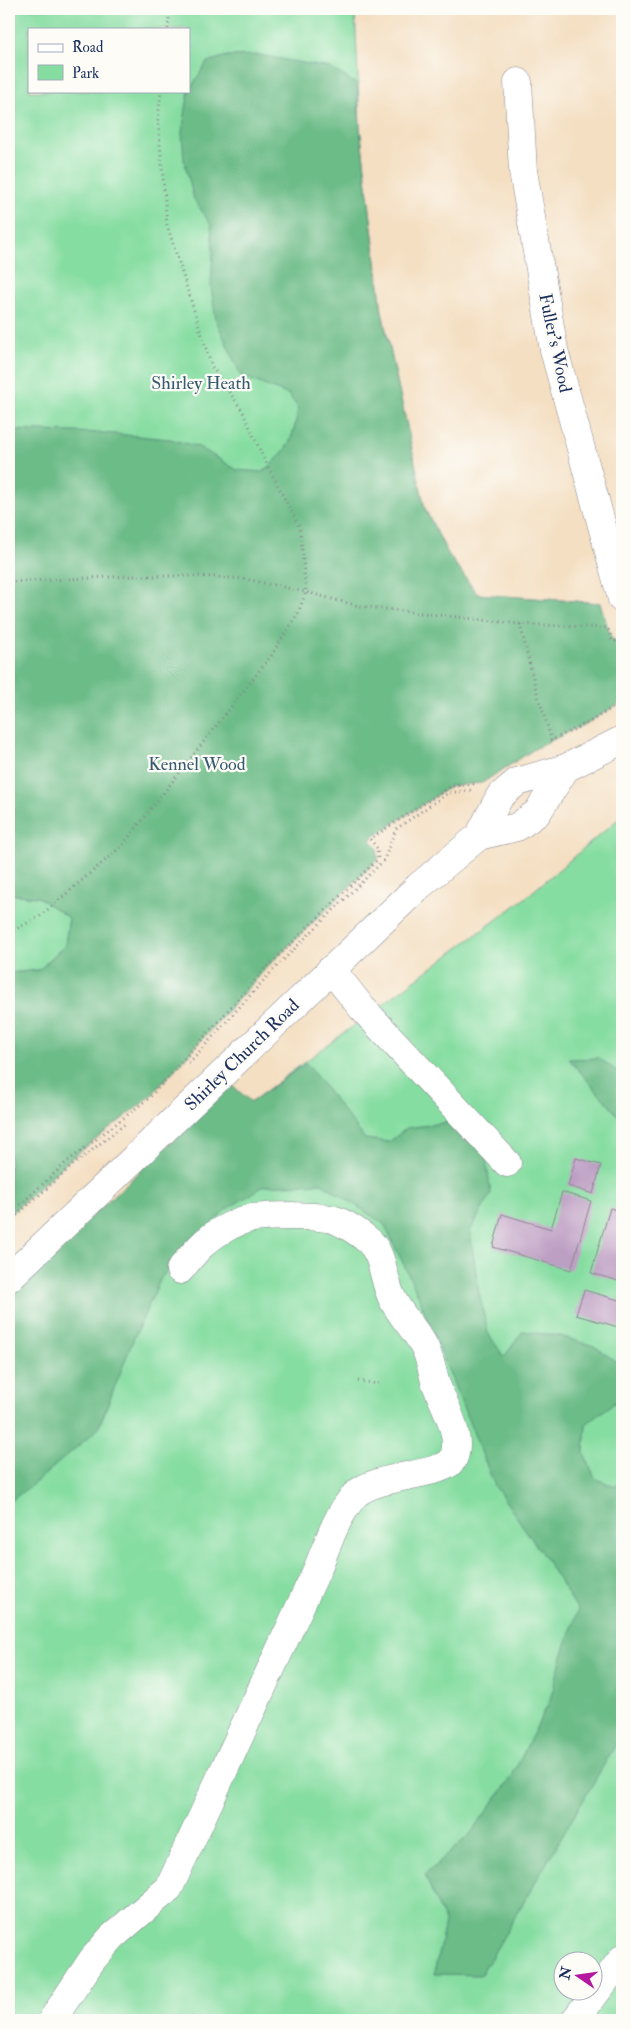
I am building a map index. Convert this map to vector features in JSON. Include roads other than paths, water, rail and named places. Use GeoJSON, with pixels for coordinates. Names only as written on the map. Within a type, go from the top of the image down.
{"type":"FeatureCollection","features":[{"type":"Feature","properties":{"kind":"street","name":"Fuller's Wood"},"geometry":{"type":"LineString","coordinates":[[518,82],[523,171],[554,350],[622,599]]}},
{"type":"Feature","properties":{"kind":"street","name":"Shirley Church Road"},"geometry":{"type":"LineString","coordinates":[[9,1278],[418,887],[479,836],[500,796],[517,782],[566,768],[622,740]]}},
{"type":"Feature","properties":{"kind":"street","name":"Shirley Church Road"},"geometry":{"type":"LineString","coordinates":[[479,836],[517,827],[537,813],[566,768]]}},
{"type":"Feature","properties":{"kind":"street"},"geometry":{"type":"LineString","coordinates":[[331,969],[369,1015],[507,1164]]}},
{"type":"Feature","properties":{"kind":"street"},"geometry":{"type":"LineString","coordinates":[[52,2020],[92,1960],[112,1937],[169,1888],[312,1581],[333,1531],[356,1494],[371,1484],[391,1478],[444,1468],[453,1460],[456,1445],[452,1422],[441,1397],[425,1346],[403,1318],[391,1297],[379,1254],[358,1233],[337,1221],[313,1216],[250,1218],[223,1229],[202,1243],[180,1270]]}},
{"type":"Feature","properties":{"kind":"street"},"geometry":{"type":"LineString","coordinates":[[575,2020],[622,1959]]}},
{"type":"Feature","properties":{"kind":"park label","name":"Shirley Heath"},"geometry":{"type":"Point","coordinates":[201,383]}},
{"type":"Feature","properties":{"kind":"park label","name":"Kennel Wood"},"geometry":{"type":"Point","coordinates":[197,764]}}]}
